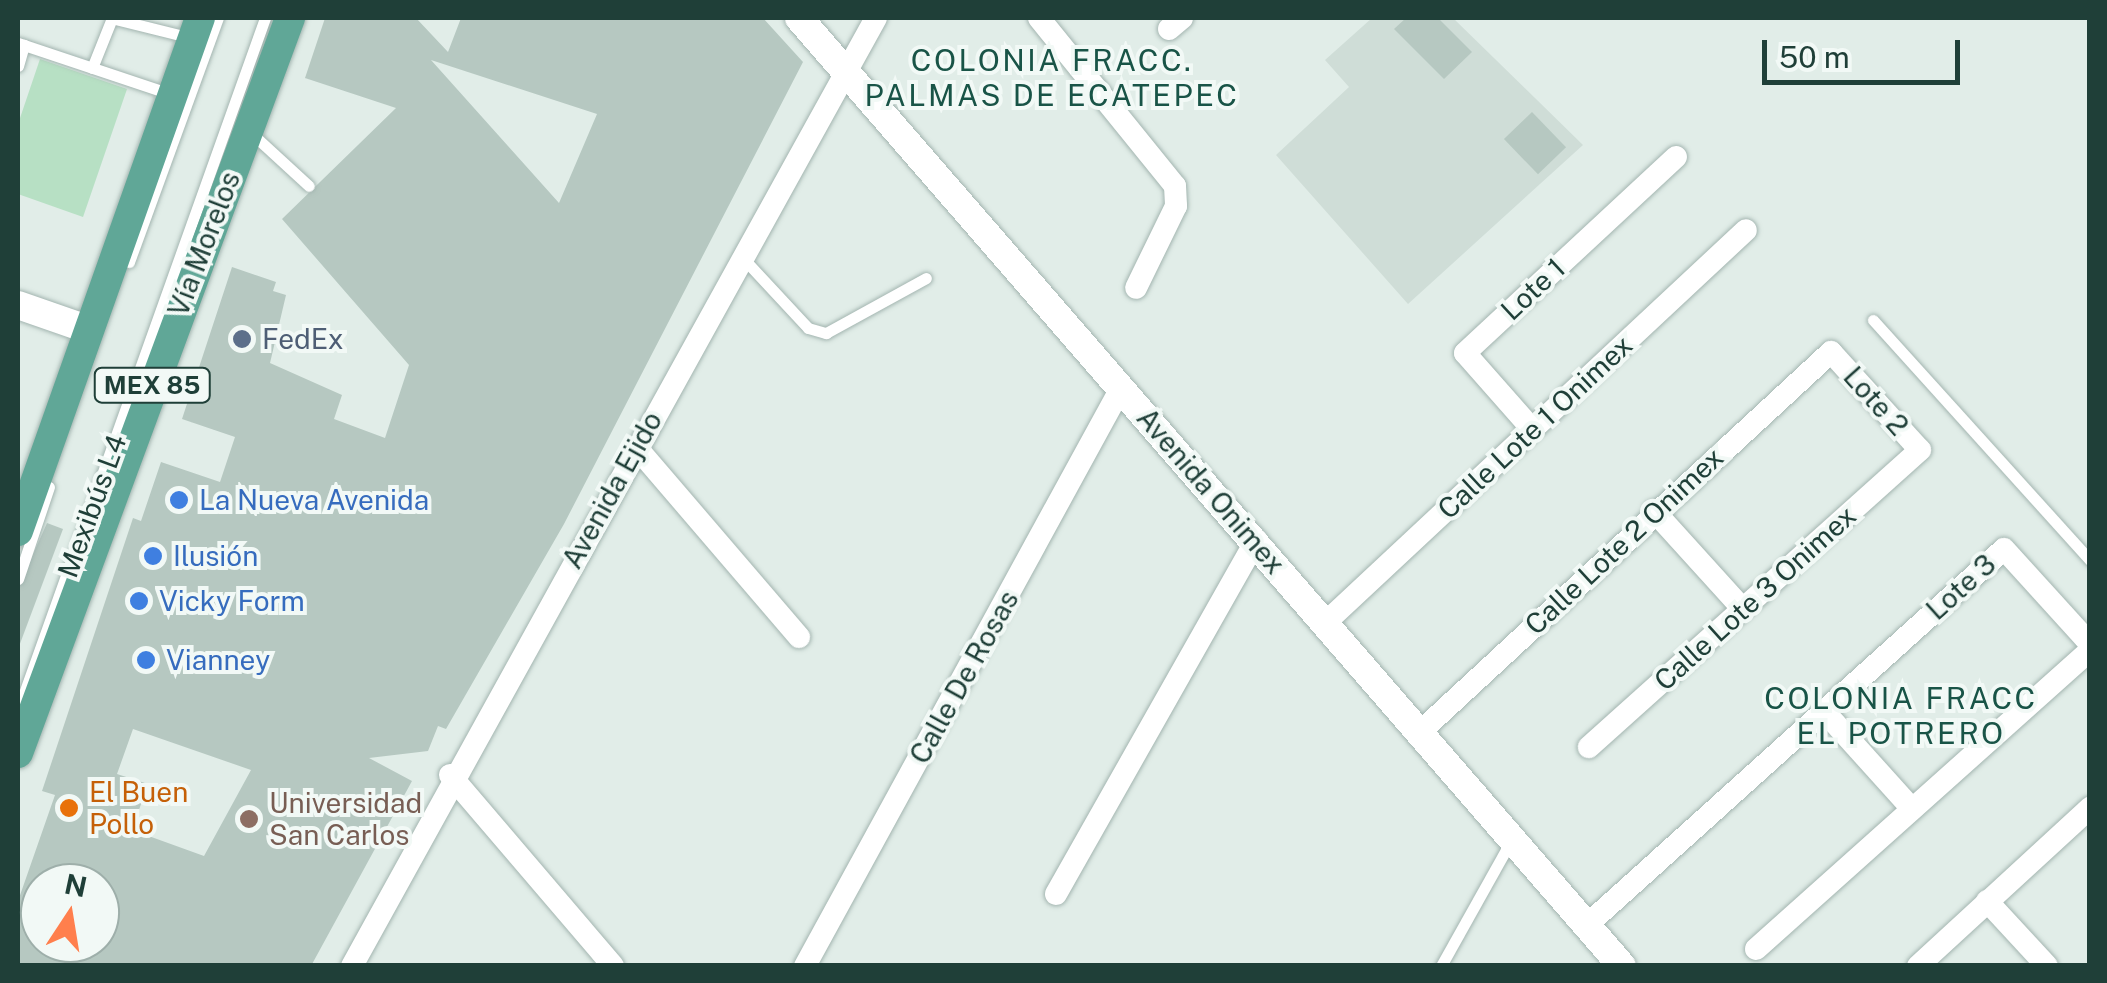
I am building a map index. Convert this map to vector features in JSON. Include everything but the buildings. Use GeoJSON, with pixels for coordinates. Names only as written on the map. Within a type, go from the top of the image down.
{"type":"FeatureCollection","features":[{"type":"Feature","properties":{"kind":"main road","name":"Vía Morelos"},"geometry":{"type":"LineString","coordinates":[[18,753],[290,18]]}},
{"type":"Feature","properties":{"kind":"main road","name":"MEX 85"},"geometry":{"type":"LineString","coordinates":[[18,531],[196,28]]}},
{"type":"Feature","properties":{"kind":"street","name":"Avenida Onimex"},"geometry":{"type":"LineString","coordinates":[[799,18],[851,73],[1622,966]]}},
{"type":"Feature","properties":{"kind":"street","name":"Avenida Ejido"},"geometry":{"type":"LineString","coordinates":[[352,966],[450,775],[742,257],[851,73],[876,18]]}},
{"type":"Feature","properties":{"kind":"street"},"geometry":{"type":"LineString","coordinates":[[1039,18],[1175,186],[1176,206],[1136,288]]}},
{"type":"Feature","properties":{"kind":"street","name":"Lote 1"},"geometry":{"type":"LineString","coordinates":[[1532,429],[1465,353],[1676,157]]}},
{"type":"Feature","properties":{"kind":"street","name":"Calle Lote 1 Onimex"},"geometry":{"type":"LineString","coordinates":[[1324,624],[1746,230]]}},
{"type":"Feature","properties":{"kind":"street"},"geometry":{"type":"LineString","coordinates":[[18,305],[87,329]]}},
{"type":"Feature","properties":{"kind":"street","name":"Lote 2"},"geometry":{"type":"LineString","coordinates":[[1832,352],[1920,450]]}},
{"type":"Feature","properties":{"kind":"street","name":"Calle Lote 2 Onimex"},"geometry":{"type":"LineString","coordinates":[[1419,733],[1654,511],[1832,352]]}},
{"type":"Feature","properties":{"kind":"street","name":"Calle De Rosas"},"geometry":{"type":"LineString","coordinates":[[805,966],[1122,388]]}},
{"type":"Feature","properties":{"kind":"street"},"geometry":{"type":"LineString","coordinates":[[637,448],[799,638]]}},
{"type":"Feature","properties":{"kind":"street","name":"Calle Lote 3 Onimex"},"geometry":{"type":"LineString","coordinates":[[1589,747],[1920,450]]}},
{"type":"Feature","properties":{"kind":"street"},"geometry":{"type":"LineString","coordinates":[[1654,511],[1743,609]]}},
{"type":"Feature","properties":{"kind":"street"},"geometry":{"type":"LineString","coordinates":[[1056,894],[1256,540]]}},
{"type":"Feature","properties":{"kind":"street","name":"Lote 3"},"geometry":{"type":"LineString","coordinates":[[1587,925],[2004,549],[2090,647],[1756,949]]}},
{"type":"Feature","properties":{"kind":"street"},"geometry":{"type":"LineString","coordinates":[[1823,710],[1912,809]]}},
{"type":"Feature","properties":{"kind":"street"},"geometry":{"type":"LineString","coordinates":[[450,775],[613,966]]}},
{"type":"Feature","properties":{"kind":"street"},"geometry":{"type":"LineString","coordinates":[[1918,966],[2090,808]]}},
{"type":"Feature","properties":{"kind":"street"},"geometry":{"type":"LineString","coordinates":[[1988,901],[2047,966]]}},
{"type":"Feature","properties":{"kind":"lane"},"geometry":{"type":"LineString","coordinates":[[92,68],[114,18],[196,28]]}},
{"type":"Feature","properties":{"kind":"lane","name":"Mexibús L4"},"geometry":{"type":"LineString","coordinates":[[18,578],[218,18]]}},
{"type":"Feature","properties":{"kind":"lane","name":"Mexibús L4"},"geometry":{"type":"LineString","coordinates":[[18,710],[265,18]]}},
{"type":"Feature","properties":{"kind":"lane"},"geometry":{"type":"LineString","coordinates":[[18,66],[21,44],[172,95]]}},
{"type":"Feature","properties":{"kind":"lane"},"geometry":{"type":"LineString","coordinates":[[248,130],[309,186]]}},
{"type":"Feature","properties":{"kind":"lane"},"geometry":{"type":"LineString","coordinates":[[742,257],[808,328],[826,333],[926,278]]}},
{"type":"Feature","properties":{"kind":"lane"},"geometry":{"type":"LineString","coordinates":[[1873,320],[2090,560]]}},
{"type":"Feature","properties":{"kind":"lane"},"geometry":{"type":"LineString","coordinates":[[1441,966],[1512,839]]}},
{"type":"Feature","properties":{"kind":"shaded area"},"geometry":{"type":"Polygon","coordinates":[[[1372,18],[1453,18],[1583,145],[1408,304],[1276,155],[1349,87],[1325,60],[1372,18]]]}},
{"type":"Feature","properties":{"kind":"green space"},"geometry":{"type":"Polygon","coordinates":[[[40,59],[127,89],[83,217],[18,194],[18,124],[40,59]]]}},
{"type":"Feature","properties":{"kind":"place","name":"FedEx"},"geometry":{"type":"Point","coordinates":[242,339]}},
{"type":"Feature","properties":{"kind":"place","name":"La Nueva Avenida"},"geometry":{"type":"Point","coordinates":[179,500]}},
{"type":"Feature","properties":{"kind":"place","name":"Ilusión"},"geometry":{"type":"Point","coordinates":[153,556]}},
{"type":"Feature","properties":{"kind":"place","name":"Vicky Form"},"geometry":{"type":"Point","coordinates":[139,601]}},
{"type":"Feature","properties":{"kind":"place","name":"Vianney"},"geometry":{"type":"Point","coordinates":[146,660]}},
{"type":"Feature","properties":{"kind":"place","name":"El Buen Pollo"},"geometry":{"type":"Point","coordinates":[69,808]}},
{"type":"Feature","properties":{"kind":"place","name":"Universidad San Carlos"},"geometry":{"type":"Point","coordinates":[249,819]}},
{"type":"Feature","properties":{"kind":"district","name":"COLONIA FRACC. PALMAS DE ECATEPEC"},"geometry":{"type":"Point","coordinates":[1052,77]}},
{"type":"Feature","properties":{"kind":"district","name":"COLONIA FRACC EL POTRERO"},"geometry":{"type":"Point","coordinates":[1901,715]}}]}
